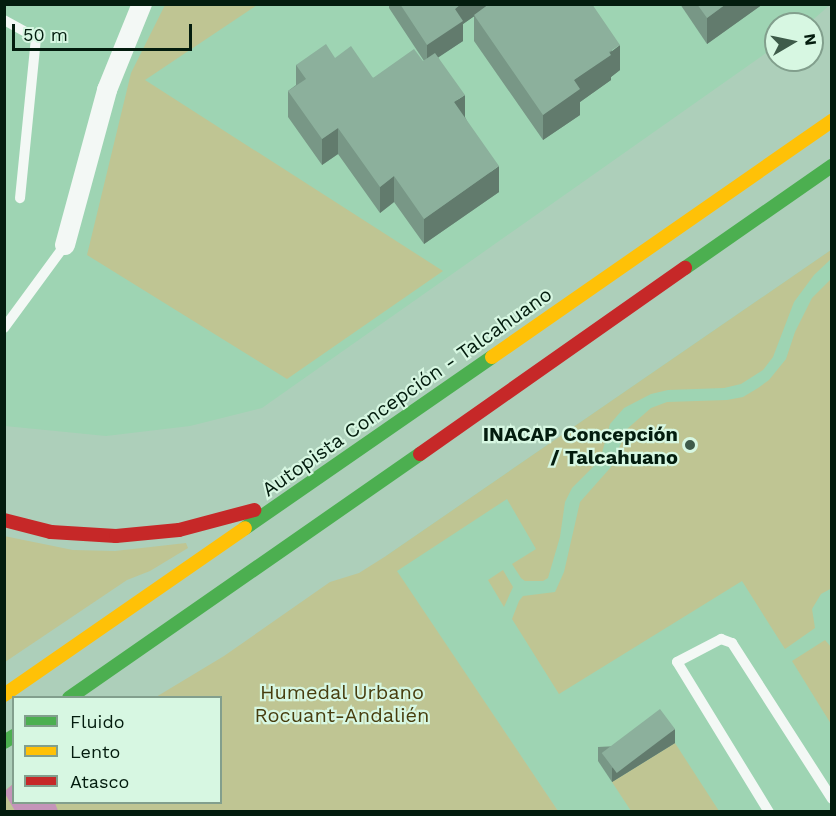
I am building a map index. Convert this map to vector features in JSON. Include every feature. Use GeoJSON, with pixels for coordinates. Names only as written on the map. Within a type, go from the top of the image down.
{"type":"FeatureCollection","features":[{"type":"Feature","properties":{"kind":"main road","name":"Autopista Concepción - Talcahuano"},"geometry":{"type":"LineString","coordinates":[[4,695],[831,121]]}},
{"type":"Feature","properties":{"kind":"main road"},"geometry":{"type":"LineString","coordinates":[[72,696],[831,166]]}},
{"type":"Feature","properties":{"kind":"main road"},"geometry":{"type":"LineString","coordinates":[[4,520],[51,532],[85,536],[147,534],[218,522],[294,494]]}},
{"type":"Feature","properties":{"kind":"street"},"geometry":{"type":"LineString","coordinates":[[65,245],[107,90],[142,4]]}},
{"type":"Feature","properties":{"kind":"lane"},"geometry":{"type":"LineString","coordinates":[[4,20],[36,39],[20,198]]}},
{"type":"Feature","properties":{"kind":"lane"},"geometry":{"type":"LineString","coordinates":[[4,328],[65,245]]}},
{"type":"Feature","properties":{"kind":"lane"},"geometry":{"type":"LineString","coordinates":[[769,812],[677,662],[721,639],[732,643],[831,799]]}},
{"type":"Feature","properties":{"kind":"shaded area"},"geometry":{"type":"Polygon","coordinates":[[[831,4],[822,12],[764,12],[764,54],[262,408],[190,426],[106,436],[5,426],[4,5],[831,4]]]}},
{"type":"Feature","properties":{"kind":"shaded area","name":"INACAP Concepción / Talcahuano"},"geometry":{"type":"Polygon","coordinates":[[[831,250],[831,811],[558,811],[386,556],[831,250]]]}},
{"type":"Feature","properties":{"kind":"shaded area"},"geometry":{"type":"Polygon","coordinates":[[[12,785],[12,804],[55,804],[58,811],[15,811],[4,792],[12,785]]]}},
{"type":"Feature","properties":{"kind":"green space"},"geometry":{"type":"Polygon","coordinates":[[[165,5],[257,5],[145,80],[443,271],[287,379],[87,255],[131,73],[165,5]]]}},
{"type":"Feature","properties":{"kind":"green space","name":"Humedal Urbano Rocuant-Andalién"},"geometry":{"type":"Polygon","coordinates":[[[831,250],[831,259],[814,275],[794,302],[773,357],[763,370],[741,384],[724,388],[668,390],[651,394],[624,408],[610,424],[600,460],[572,488],[565,502],[560,537],[548,578],[543,581],[525,581],[512,564],[536,549],[507,499],[397,571],[558,811],[5,812],[5,790],[12,785],[12,804],[222,804],[222,696],[158,696],[224,656],[330,582],[359,573],[831,250]]]}},
{"type":"Feature","properties":{"kind":"green space"},"geometry":{"type":"Polygon","coordinates":[[[831,279],[832,588],[821,594],[812,609],[815,628],[785,649],[742,581],[559,694],[512,619],[523,596],[555,592],[564,572],[580,502],[611,467],[627,429],[651,408],[667,402],[727,400],[743,397],[769,380],[786,359],[795,332],[812,298],[831,279]]]}},
{"type":"Feature","properties":{"kind":"green space"},"geometry":{"type":"Polygon","coordinates":[[[4,536],[73,550],[115,551],[186,543],[188,548],[150,571],[127,580],[5,662],[4,536]]]}},
{"type":"Feature","properties":{"kind":"green space"},"geometry":{"type":"Polygon","coordinates":[[[503,570],[513,587],[504,607],[488,580],[503,570]]]}},
{"type":"Feature","properties":{"kind":"green space"},"geometry":{"type":"Polygon","coordinates":[[[825,640],[831,647],[831,724],[792,661],[825,640]]]}},
{"type":"Feature","properties":{"kind":"green space"},"geometry":{"type":"Polygon","coordinates":[[[675,743],[719,811],[631,811],[612,782],[675,743]]]}},
{"type":"Feature","properties":{"kind":"building"},"geometry":{"type":"Polygon","coordinates":[[[400,4],[461,4],[455,9],[463,21],[427,45],[400,4]]]}},
{"type":"Feature","properties":{"kind":"building"},"geometry":{"type":"Polygon","coordinates":[[[489,4],[592,4],[620,45],[609,52],[611,55],[574,80],[580,89],[543,115],[474,15],[489,4]]]}},
{"type":"Feature","properties":{"kind":"building"},"geometry":{"type":"Polygon","coordinates":[[[697,4],[726,4],[707,18],[697,4]]]}},
{"type":"Feature","properties":{"kind":"building"},"geometry":{"type":"Polygon","coordinates":[[[326,44],[335,58],[351,46],[373,78],[414,49],[423,61],[435,53],[465,95],[454,102],[499,166],[424,219],[394,176],[380,187],[338,128],[322,139],[288,91],[306,79],[296,65],[326,44]]]}},
{"type":"Feature","properties":{"kind":"building"},"geometry":{"type":"Polygon","coordinates":[[[660,709],[675,729],[617,773],[602,753],[660,709]]]}},
{"type":"Feature","properties":{"kind":"traffic: fast"},"geometry":{"type":"LineString","coordinates":[[685,268],[832,166]]}},
{"type":"Feature","properties":{"kind":"traffic: fast"},"geometry":{"type":"LineString","coordinates":[[245,528],[492,357]]}},
{"type":"Feature","properties":{"kind":"traffic: fast"},"geometry":{"type":"LineString","coordinates":[[72,696],[420,454]]}},
{"type":"Feature","properties":{"kind":"traffic: fast"},"geometry":{"type":"LineString","coordinates":[[4,742],[12,737]]}},
{"type":"Feature","properties":{"kind":"traffic: slow"},"geometry":{"type":"LineString","coordinates":[[492,357],[832,121]]}},
{"type":"Feature","properties":{"kind":"traffic: slow"},"geometry":{"type":"LineString","coordinates":[[4,695],[245,528]]}},
{"type":"Feature","properties":{"kind":"traffic: jam"},"geometry":{"type":"LineString","coordinates":[[420,454],[685,268]]}},
{"type":"Feature","properties":{"kind":"traffic: jam"},"geometry":{"type":"LineString","coordinates":[[4,520],[51,532],[116,536],[179,530],[254,510]]}},
{"type":"Feature","properties":{"kind":"place","name":"INACAP Concepción / Talcahuano"},"geometry":{"type":"Point","coordinates":[690,445]}}]}
